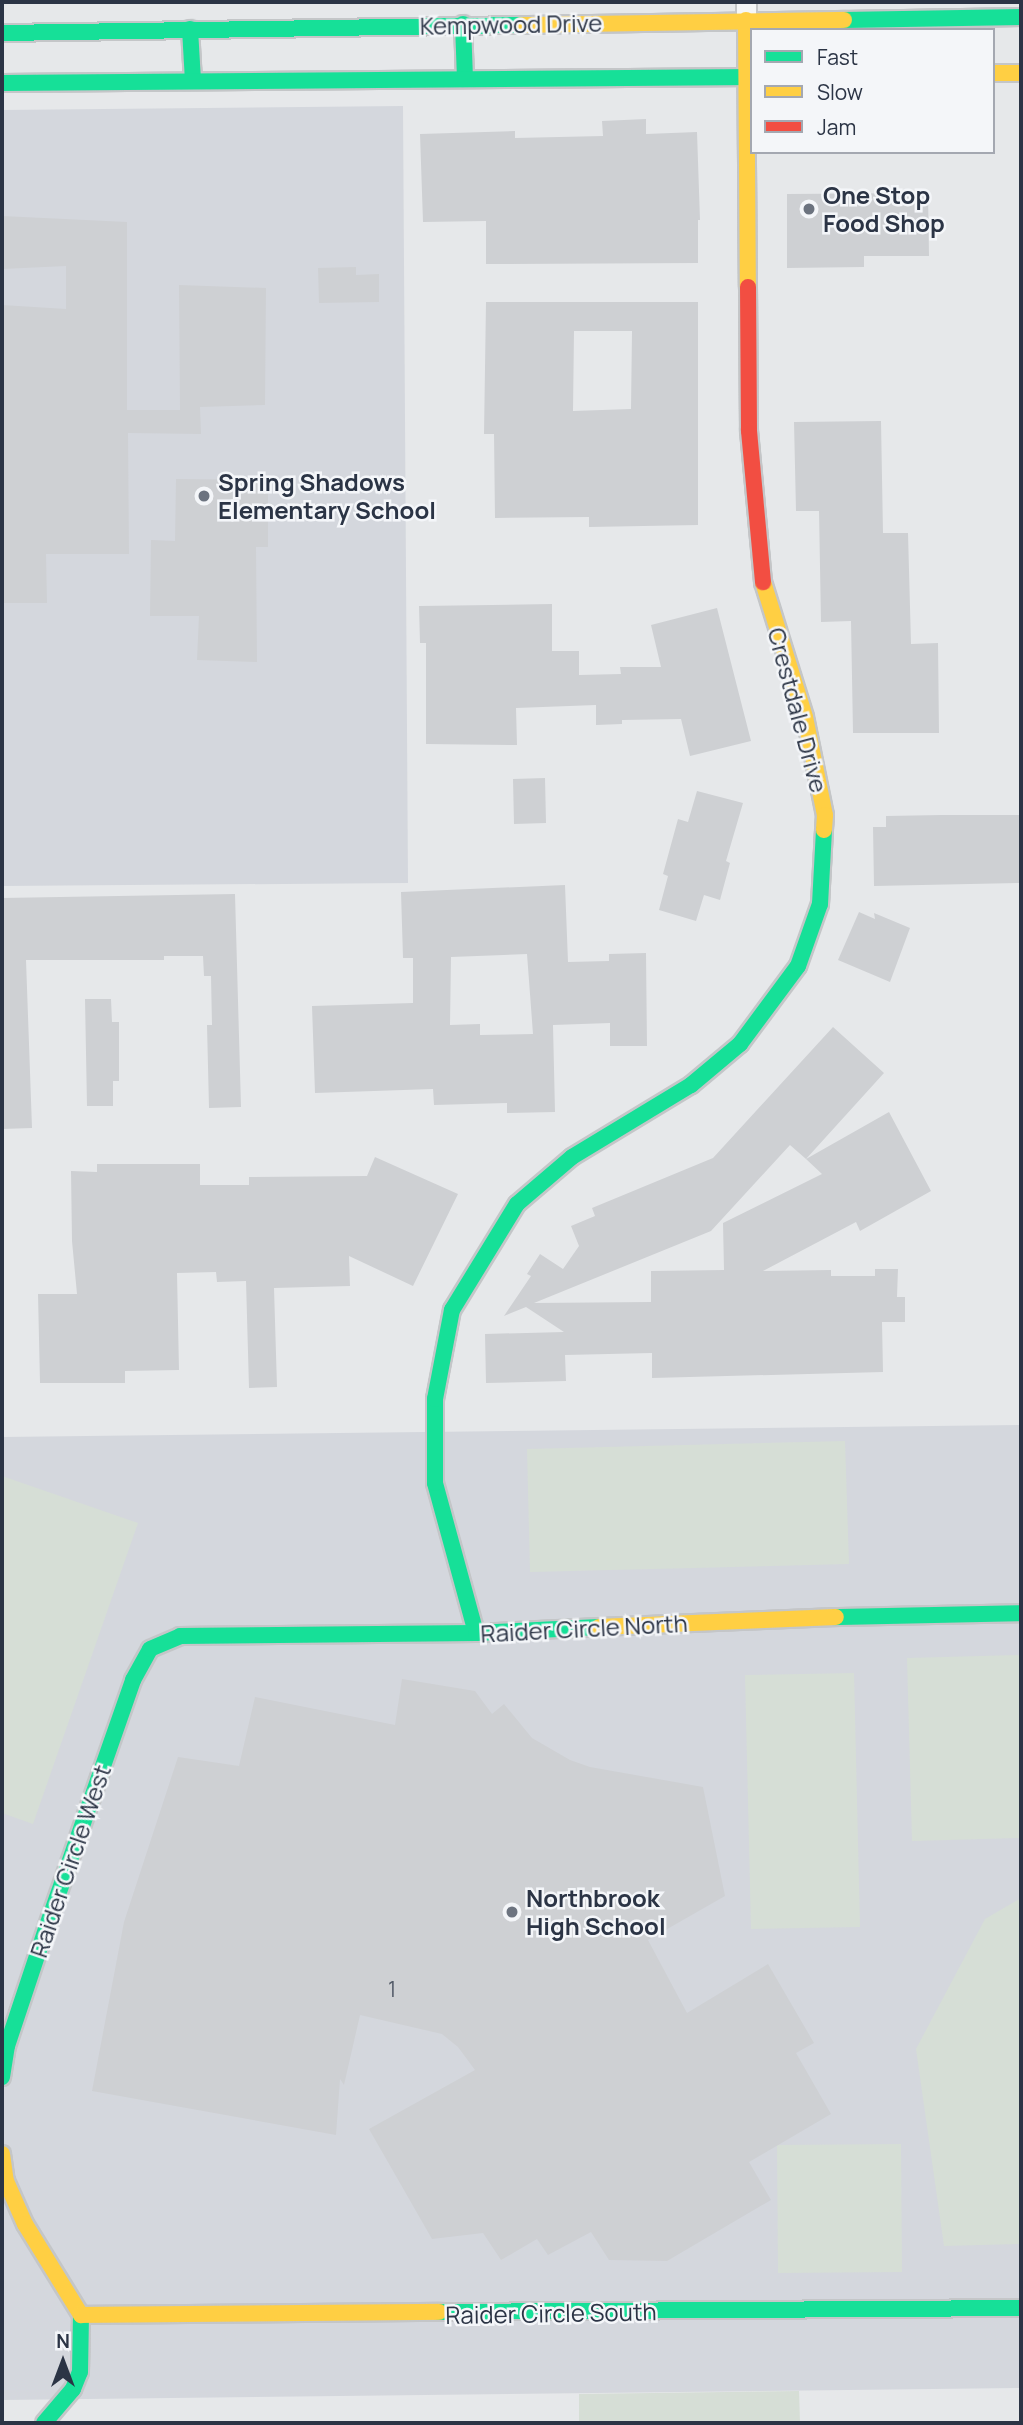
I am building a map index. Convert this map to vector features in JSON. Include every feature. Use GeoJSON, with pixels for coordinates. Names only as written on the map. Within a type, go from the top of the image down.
{"type":"FeatureCollection","features":[{"type":"Feature","properties":{"kind":"street","name":"Kempwood Drive"},"geometry":{"type":"LineString","coordinates":[[2,33],[463,24],[746,11],[1021,17]]}},
{"type":"Feature","properties":{"kind":"street","name":"Crestdale Drive"},"geometry":{"type":"LineString","coordinates":[[476,1633],[435,1483],[435,1399],[452,1310],[517,1205],[572,1157],[691,1086],[740,1044],[798,967],[820,904],[825,815],[805,717],[766,597],[759,549],[749,430],[749,77],[746,11]]}},
{"type":"Feature","properties":{"kind":"street"},"geometry":{"type":"LineString","coordinates":[[463,24],[465,79]]}},
{"type":"Feature","properties":{"kind":"street"},"geometry":{"type":"LineString","coordinates":[[190,30],[193,81]]}},
{"type":"Feature","properties":{"kind":"street"},"geometry":{"type":"LineString","coordinates":[[995,73],[1021,73]]}},
{"type":"Feature","properties":{"kind":"street"},"geometry":{"type":"LineString","coordinates":[[2,83],[749,77]]}},
{"type":"Feature","properties":{"kind":"street","name":"Raider Circle North"},"geometry":{"type":"LineString","coordinates":[[150,1649],[180,1636],[476,1633],[728,1620],[1021,1613]]}},
{"type":"Feature","properties":{"kind":"street","name":"Raider Circle West"},"geometry":{"type":"LineString","coordinates":[[2,2077],[8,2046],[51,1913],[133,1680],[150,1649]]}},
{"type":"Feature","properties":{"kind":"street"},"geometry":{"type":"LineString","coordinates":[[2,2154],[6,2181],[25,2224],[80,2315],[80,2372],[73,2389],[44,2423]]}},
{"type":"Feature","properties":{"kind":"street","name":"Raider Circle South"},"geometry":{"type":"LineString","coordinates":[[80,2315],[1021,2308]]}},
{"type":"Feature","properties":{"kind":"shaded area","name":"Spring Shadows Elementary School"},"geometry":{"type":"Polygon","coordinates":[[[403,106],[408,883],[2,886],[2,110],[403,106]]]}},
{"type":"Feature","properties":{"kind":"shaded area","name":"Northbrook High School"},"geometry":{"type":"Polygon","coordinates":[[[1021,1425],[1021,2388],[2,2400],[2,1437],[1021,1425]]]}},
{"type":"Feature","properties":{"kind":"shaded area"},"geometry":{"type":"Polygon","coordinates":[[[845,1441],[849,1564],[530,1572],[527,1449],[845,1441]]]}},
{"type":"Feature","properties":{"kind":"shaded area"},"geometry":{"type":"Polygon","coordinates":[[[2,1476],[138,1523],[33,1824],[2,1813],[2,1476]]]}},
{"type":"Feature","properties":{"kind":"shaded area"},"geometry":{"type":"Polygon","coordinates":[[[1021,1655],[1021,1838],[912,1841],[907,1658],[1021,1655]]]}},
{"type":"Feature","properties":{"kind":"shaded area"},"geometry":{"type":"Polygon","coordinates":[[[854,1673],[860,1927],[751,1929],[745,1675],[854,1673]]]}},
{"type":"Feature","properties":{"kind":"shaded area"},"geometry":{"type":"Polygon","coordinates":[[[1021,1898],[1021,2244],[944,2246],[916,2049],[985,1919],[1021,1898]]]}},
{"type":"Feature","properties":{"kind":"shaded area"},"geometry":{"type":"Polygon","coordinates":[[[901,2144],[902,2272],[778,2273],[777,2145],[901,2144]]]}},
{"type":"Feature","properties":{"kind":"shaded area"},"geometry":{"type":"Polygon","coordinates":[[[799,2391],[800,2423],[579,2423],[579,2394],[799,2391]]]}},
{"type":"Feature","properties":{"kind":"building"},"geometry":{"type":"Polygon","coordinates":[[[646,119],[646,134],[697,132],[700,220],[698,263],[486,264],[486,221],[423,222],[420,134],[515,131],[515,138],[603,136],[602,121],[646,119]]]}},
{"type":"Feature","properties":{"kind":"building"},"geometry":{"type":"Polygon","coordinates":[[[928,193],[929,256],[864,256],[864,267],[787,268],[787,194],[928,193]]]}},
{"type":"Feature","properties":{"kind":"building"},"geometry":{"type":"Polygon","coordinates":[[[2,216],[127,222],[127,410],[180,410],[179,285],[266,288],[265,405],[200,407],[201,434],[128,433],[129,554],[46,554],[47,603],[2,603],[2,305],[66,309],[66,266],[2,269],[2,216]]]}},
{"type":"Feature","properties":{"kind":"building"},"geometry":{"type":"Polygon","coordinates":[[[356,267],[356,275],[379,274],[379,302],[319,303],[318,268],[356,267]]]}},
{"type":"Feature","properties":{"kind":"building"},"geometry":{"type":"Polygon","coordinates":[[[486,302],[698,302],[698,525],[589,527],[589,517],[495,518],[494,434],[484,434],[486,302]],[[574,331],[573,411],[631,409],[632,331],[574,331]]]}},
{"type":"Feature","properties":{"kind":"building"},"geometry":{"type":"Polygon","coordinates":[[[881,421],[883,533],[908,533],[911,644],[938,643],[939,733],[853,733],[851,621],[821,622],[819,511],[796,511],[794,422],[881,421]]]}},
{"type":"Feature","properties":{"kind":"building"},"geometry":{"type":"Polygon","coordinates":[[[176,479],[268,480],[268,547],[256,547],[257,662],[197,660],[199,616],[150,616],[151,540],[175,541],[176,479]]]}},
{"type":"Feature","properties":{"kind":"building"},"geometry":{"type":"Polygon","coordinates":[[[552,604],[552,651],[579,651],[579,675],[621,674],[620,667],[661,667],[651,625],[717,608],[751,741],[690,756],[681,719],[622,720],[622,724],[596,725],[596,705],[516,708],[517,745],[426,744],[426,643],[420,643],[419,606],[552,604]]]}},
{"type":"Feature","properties":{"kind":"building"},"geometry":{"type":"Polygon","coordinates":[[[545,778],[546,823],[514,824],[513,779],[545,778]]]}},
{"type":"Feature","properties":{"kind":"building"},"geometry":{"type":"Polygon","coordinates":[[[697,791],[743,803],[726,861],[730,863],[720,900],[704,895],[696,921],[659,910],[668,876],[663,874],[678,819],[688,822],[697,791]]]}},
{"type":"Feature","properties":{"kind":"building"},"geometry":{"type":"Polygon","coordinates":[[[1021,815],[1021,883],[874,886],[873,827],[886,827],[886,816],[1021,815]]]}},
{"type":"Feature","properties":{"kind":"building"},"geometry":{"type":"Polygon","coordinates":[[[565,885],[568,962],[609,961],[609,954],[646,953],[647,1046],[610,1046],[610,1023],[553,1025],[555,1112],[507,1113],[507,1103],[434,1105],[433,1089],[315,1093],[312,1006],[413,1003],[413,958],[403,958],[401,892],[565,885]],[[527,954],[451,957],[450,1025],[480,1024],[480,1035],[533,1034],[527,954]]]}},
{"type":"Feature","properties":{"kind":"building"},"geometry":{"type":"Polygon","coordinates":[[[235,894],[241,1107],[209,1108],[207,1025],[212,1025],[211,976],[204,976],[203,956],[164,956],[164,960],[26,960],[32,1128],[2,1129],[2,898],[235,894]]]}},
{"type":"Feature","properties":{"kind":"building"},"geometry":{"type":"Polygon","coordinates":[[[859,912],[875,919],[874,913],[910,928],[890,982],[838,960],[859,912]]]}},
{"type":"Feature","properties":{"kind":"building"},"geometry":{"type":"Polygon","coordinates":[[[85,999],[111,999],[112,1022],[119,1022],[119,1081],[113,1081],[113,1106],[87,1106],[85,999]]]}},
{"type":"Feature","properties":{"kind":"building"},"geometry":{"type":"Polygon","coordinates":[[[833,1027],[884,1073],[806,1159],[889,1112],[931,1191],[860,1231],[856,1222],[763,1271],[831,1270],[831,1276],[875,1276],[875,1269],[898,1269],[897,1297],[905,1297],[905,1322],[882,1322],[883,1372],[652,1378],[652,1353],[565,1355],[566,1381],[486,1383],[485,1334],[564,1332],[526,1307],[504,1316],[531,1276],[527,1274],[540,1254],[563,1269],[579,1246],[571,1226],[595,1216],[592,1208],[713,1158],[833,1027]],[[790,1145],[711,1231],[534,1303],[651,1302],[651,1271],[724,1270],[723,1223],[822,1174],[790,1145]]]}},
{"type":"Feature","properties":{"kind":"building"},"geometry":{"type":"Polygon","coordinates":[[[375,1157],[458,1194],[413,1286],[349,1256],[350,1286],[274,1288],[277,1387],[249,1388],[246,1281],[217,1282],[216,1272],[177,1273],[179,1370],[125,1371],[125,1383],[40,1383],[38,1294],[77,1294],[72,1241],[71,1171],[97,1172],[97,1164],[200,1164],[200,1185],[249,1185],[249,1177],[367,1176],[375,1157]]]}},
{"type":"Feature","properties":{"kind":"building","name":"Northbrook High School"},"geometry":{"type":"Polygon","coordinates":[[[402,1679],[475,1691],[492,1714],[504,1704],[532,1738],[570,1760],[590,1767],[703,1787],[725,1896],[648,1940],[687,2013],[768,1964],[814,2043],[796,2053],[831,2114],[749,2162],[771,2200],[667,2261],[609,2260],[591,2232],[548,2255],[537,2239],[501,2260],[483,2233],[432,2239],[369,2129],[475,2070],[458,2047],[442,2034],[360,2015],[344,2085],[340,2079],[336,2135],[92,2091],[124,1922],[178,1757],[239,1766],[255,1697],[395,1725],[402,1679]]]}},
{"type":"Feature","properties":{"kind":"traffic: fast"},"geometry":{"type":"LineString","coordinates":[[844,20],[1021,17]]}},
{"type":"Feature","properties":{"kind":"traffic: fast"},"geometry":{"type":"LineString","coordinates":[[463,24],[465,79]]}},
{"type":"Feature","properties":{"kind":"traffic: fast"},"geometry":{"type":"LineString","coordinates":[[2,33],[522,25]]}},
{"type":"Feature","properties":{"kind":"traffic: fast"},"geometry":{"type":"LineString","coordinates":[[190,29],[193,81]]}},
{"type":"Feature","properties":{"kind":"traffic: fast"},"geometry":{"type":"LineString","coordinates":[[2,83],[750,77]]}},
{"type":"Feature","properties":{"kind":"traffic: fast"},"geometry":{"type":"LineString","coordinates":[[476,1633],[435,1483],[435,1399],[452,1310],[517,1204],[572,1157],[691,1085],[740,1044],[798,966],[820,904],[824,830]]}},
{"type":"Feature","properties":{"kind":"traffic: fast"},"geometry":{"type":"LineString","coordinates":[[836,1617],[1021,1613]]}},
{"type":"Feature","properties":{"kind":"traffic: fast"},"geometry":{"type":"LineString","coordinates":[[2,2077],[7,2046],[47,1926],[133,1680],[150,1649],[180,1636],[476,1633],[599,1627]]}},
{"type":"Feature","properties":{"kind":"traffic: fast"},"geometry":{"type":"LineString","coordinates":[[439,2312],[1021,2308]]}},
{"type":"Feature","properties":{"kind":"traffic: fast"},"geometry":{"type":"LineString","coordinates":[[44,2423],[73,2389],[80,2372],[81,2315]]}},
{"type":"Feature","properties":{"kind":"traffic: slow"},"geometry":{"type":"LineString","coordinates":[[746,20],[748,287]]}},
{"type":"Feature","properties":{"kind":"traffic: slow"},"geometry":{"type":"LineString","coordinates":[[522,25],[844,20]]}},
{"type":"Feature","properties":{"kind":"traffic: slow"},"geometry":{"type":"LineString","coordinates":[[995,73],[1021,73]]}},
{"type":"Feature","properties":{"kind":"traffic: slow"},"geometry":{"type":"LineString","coordinates":[[763,582],[805,717],[825,815],[824,830]]}},
{"type":"Feature","properties":{"kind":"traffic: slow"},"geometry":{"type":"LineString","coordinates":[[599,1627],[836,1617]]}},
{"type":"Feature","properties":{"kind":"traffic: slow"},"geometry":{"type":"LineString","coordinates":[[2,2154],[6,2181],[25,2224],[81,2315]]}},
{"type":"Feature","properties":{"kind":"traffic: slow"},"geometry":{"type":"LineString","coordinates":[[81,2315],[439,2312]]}},
{"type":"Feature","properties":{"kind":"traffic: jam"},"geometry":{"type":"LineString","coordinates":[[748,287],[749,431],[763,582]]}},
{"type":"Feature","properties":{"kind":"place","name":"One Stop Food Shop"},"geometry":{"type":"Point","coordinates":[809,209]}},
{"type":"Feature","properties":{"kind":"place","name":"Spring Shadows Elementary School"},"geometry":{"type":"Point","coordinates":[204,496]}},
{"type":"Feature","properties":{"kind":"place","name":"Northbrook High School"},"geometry":{"type":"Point","coordinates":[512,1912]}}]}
